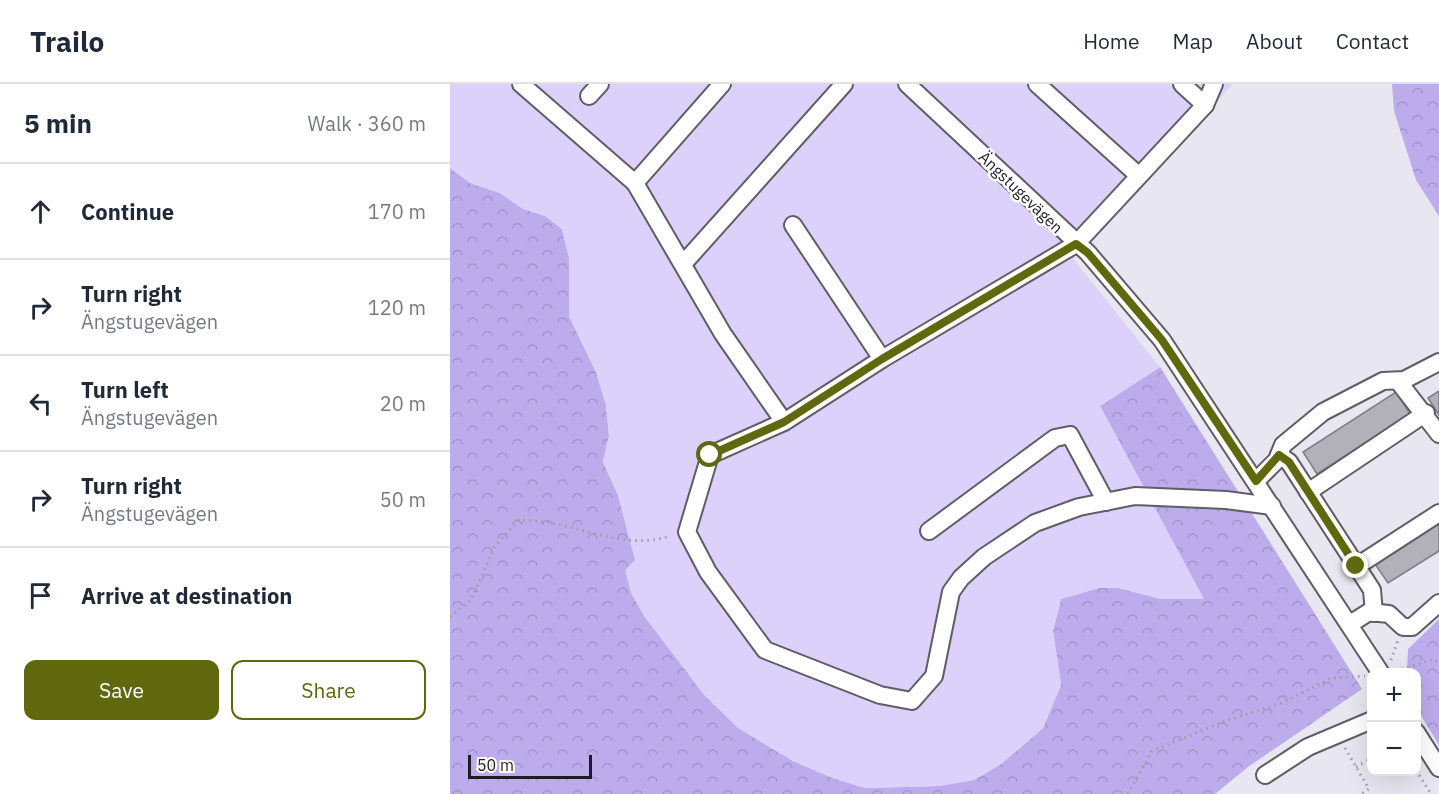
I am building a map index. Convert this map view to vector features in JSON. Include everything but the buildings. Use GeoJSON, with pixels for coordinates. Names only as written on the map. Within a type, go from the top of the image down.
{"type":"FeatureCollection","features":[{"type":"Feature","properties":{"kind":"street"},"geometry":{"type":"LineString","coordinates":[[521,84],[635,183],[723,334],[784,422]]}},
{"type":"Feature","properties":{"kind":"street"},"geometry":{"type":"LineString","coordinates":[[635,183],[722,84]]}},
{"type":"Feature","properties":{"kind":"street"},"geometry":{"type":"LineString","coordinates":[[683,264],[844,84]]}},
{"type":"Feature","properties":{"kind":"street","name":"Ängstugevägen"},"geometry":{"type":"LineString","coordinates":[[907,84],[1088,253],[1162,340],[1350,624],[1382,668]]}},
{"type":"Feature","properties":{"kind":"street"},"geometry":{"type":"LineString","coordinates":[[1037,84],[1138,175]]}},
{"type":"Feature","properties":{"kind":"street"},"geometry":{"type":"LineString","coordinates":[[1182,84],[1205,105]]}},
{"type":"Feature","properties":{"kind":"street"},"geometry":{"type":"LineString","coordinates":[[1214,84],[1205,105],[1076,244],[882,359],[784,422],[710,455],[687,532],[708,572],[765,650],[880,696],[912,701],[934,676],[944,637],[951,592],[961,578],[984,557],[1035,523],[1079,507],[1135,496],[1226,500],[1272,506]]}},
{"type":"Feature","properties":{"kind":"street"},"geometry":{"type":"LineString","coordinates":[[794,225],[882,359]]}},
{"type":"Feature","properties":{"kind":"street"},"geometry":{"type":"LineString","coordinates":[[1256,481],[1279,455],[1283,445],[1323,412],[1383,381],[1401,380],[1439,362]]}},
{"type":"Feature","properties":{"kind":"street"},"geometry":{"type":"LineString","coordinates":[[1401,380],[1410,399],[1426,414],[1439,434]]}},
{"type":"Feature","properties":{"kind":"street"},"geometry":{"type":"LineString","coordinates":[[1308,492],[1426,414]]}},
{"type":"Feature","properties":{"kind":"street"},"geometry":{"type":"LineString","coordinates":[[929,531],[1055,438],[1070,435],[1106,502]]}},
{"type":"Feature","properties":{"kind":"street"},"geometry":{"type":"LineString","coordinates":[[1279,455],[1289,462],[1372,590],[1374,613]]}},
{"type":"Feature","properties":{"kind":"street"},"geometry":{"type":"LineString","coordinates":[[1356,566],[1439,513]]}},
{"type":"Feature","properties":{"kind":"street"},"geometry":{"type":"LineString","coordinates":[[1350,624],[1369,612],[1389,614],[1403,627],[1412,627],[1439,603]]}},
{"type":"Feature","properties":{"kind":"street"},"geometry":{"type":"LineString","coordinates":[[1265,775],[1308,747],[1367,722]]}},
{"type":"Feature","properties":{"kind":"street"},"geometry":{"type":"LineString","coordinates":[[1421,740],[1439,768]]}},
{"type":"Feature","properties":{"kind":"path"},"geometry":{"type":"LineString","coordinates":[[450,617],[471,600],[495,546],[519,520],[551,523],[607,538],[653,542],[687,532]]}},
{"type":"Feature","properties":{"kind":"path"},"geometry":{"type":"LineString","coordinates":[[1387,668],[1403,627]]}},
{"type":"Feature","properties":{"kind":"path"},"geometry":{"type":"LineString","coordinates":[[1400,668],[1434,659],[1439,663]]}},
{"type":"Feature","properties":{"kind":"path"},"geometry":{"type":"LineString","coordinates":[[1128,794],[1152,751],[1225,721],[1282,703],[1331,678],[1367,676]]}},
{"type":"Feature","properties":{"kind":"path"},"geometry":{"type":"LineString","coordinates":[[1337,735],[1369,789],[1361,794]]}},
{"type":"Feature","properties":{"kind":"path"},"geometry":{"type":"LineString","coordinates":[[1356,767],[1367,760]]}},
{"type":"Feature","properties":{"kind":"path"},"geometry":{"type":"LineString","coordinates":[[1420,776],[1431,794]]}},
{"type":"Feature","properties":{"kind":"green space"},"geometry":{"type":"Polygon","coordinates":[[[1392,84],[1439,84],[1439,216],[1416,180],[1394,111],[1392,84]]]}},
{"type":"Feature","properties":{"kind":"green space"},"geometry":{"type":"Polygon","coordinates":[[[450,168],[470,183],[500,193],[523,209],[545,216],[562,229],[569,258],[569,316],[596,372],[606,405],[609,436],[603,462],[618,495],[635,560],[644,616],[738,728],[793,761],[833,778],[865,788],[939,786],[974,780],[1001,764],[1043,728],[1061,685],[1053,631],[1061,599],[1099,588],[1119,588],[1161,599],[1203,598],[1100,406],[1160,367],[1362,689],[1248,767],[1215,794],[450,794],[450,168]]]}},
{"type":"Feature","properties":{"kind":"green space"},"geometry":{"type":"Polygon","coordinates":[[[1439,619],[1439,745],[1421,716],[1421,668],[1407,668],[1408,649],[1439,619]]]}},
{"type":"Feature","properties":{"kind":"shaded area"},"geometry":{"type":"Polygon","coordinates":[[[450,84],[1233,84],[1073,259],[1160,367],[1100,406],[1204,599],[1161,599],[1119,588],[1099,588],[1061,599],[1053,631],[1061,685],[1043,728],[1001,764],[974,780],[939,786],[865,788],[833,778],[793,761],[738,728],[704,695],[644,616],[631,593],[625,570],[635,560],[618,495],[603,462],[609,436],[606,405],[596,372],[569,316],[569,258],[562,229],[545,216],[523,209],[500,193],[470,183],[450,168],[450,84]]]}},
{"type":"Feature","properties":{"kind":"route"},"geometry":{"type":"LineString","coordinates":[[710,455],[784,422],[882,359],[1076,244],[1088,253],[1162,340],[1256,481],[1277,460],[1279,455],[1289,462],[1356,566]]}}]}
